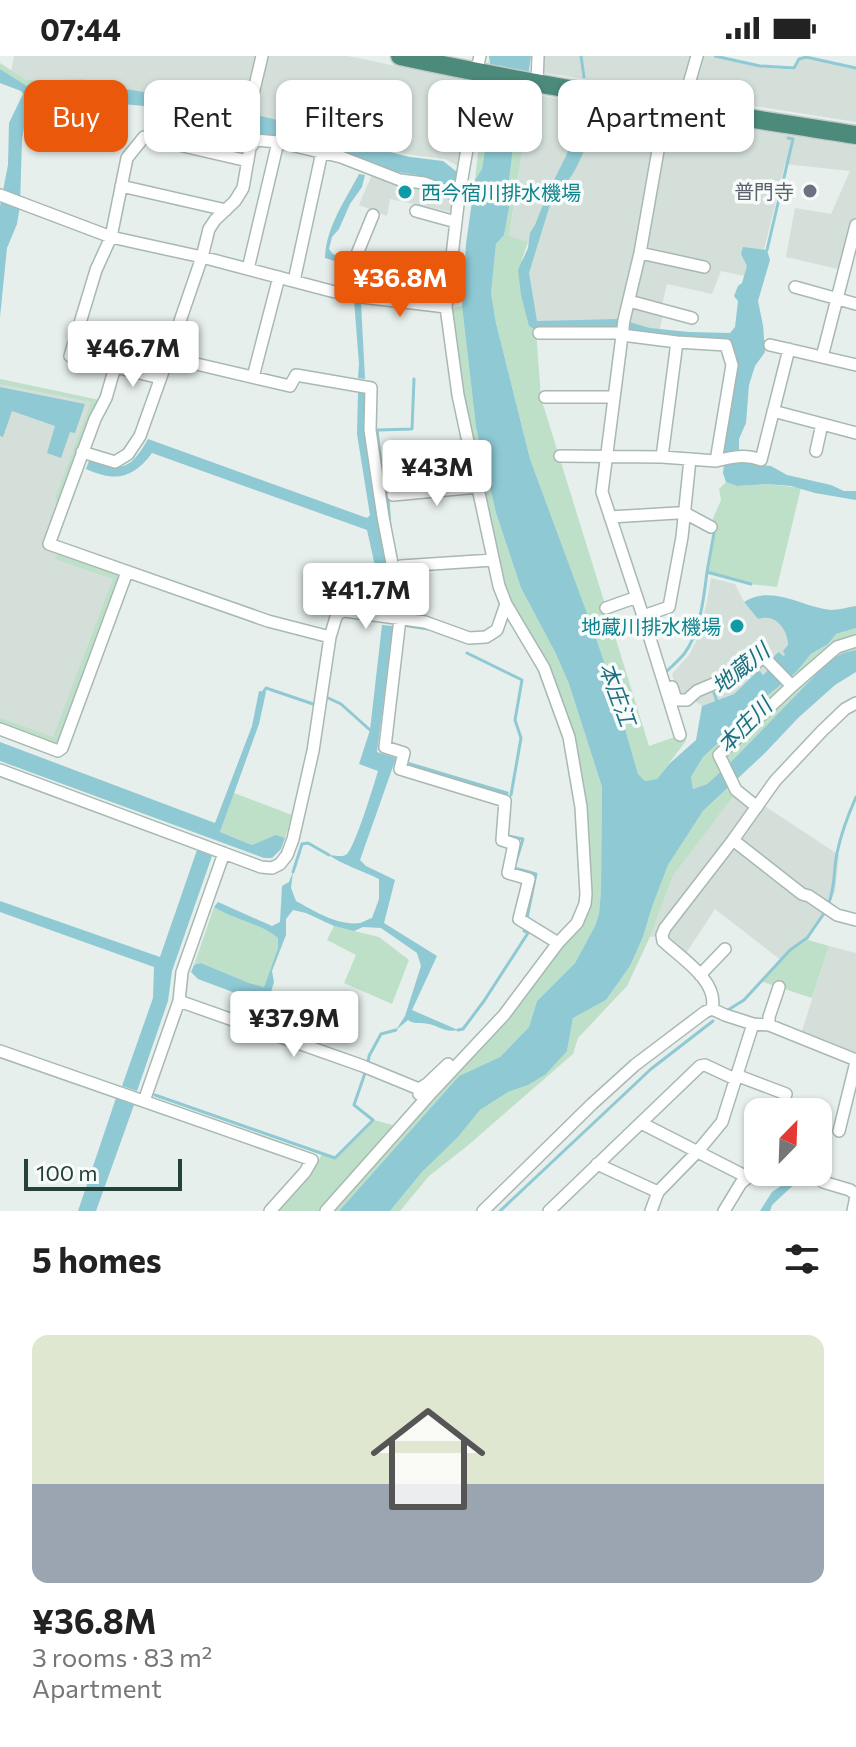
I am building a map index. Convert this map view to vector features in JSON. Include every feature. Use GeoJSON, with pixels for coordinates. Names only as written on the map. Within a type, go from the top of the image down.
{"type":"FeatureCollection","features":[{"type":"Feature","properties":{"kind":"highway"},"geometry":{"type":"LineString","coordinates":[[400,56],[478,64],[528,80]]}},
{"type":"Feature","properties":{"kind":"highway"},"geometry":{"type":"LineString","coordinates":[[754,119],[856,135]]}},
{"type":"Feature","properties":{"kind":"street"},"geometry":{"type":"LineString","coordinates":[[256,80],[262,56]]}},
{"type":"Feature","properties":{"kind":"street"},"geometry":{"type":"LineString","coordinates":[[537,80],[538,56]]}},
{"type":"Feature","properties":{"kind":"street"},"geometry":{"type":"LineString","coordinates":[[686,80],[697,56]]}},
{"type":"Feature","properties":{"kind":"street"},"geometry":{"type":"LineString","coordinates":[[326,1211],[504,1015],[558,943],[577,923],[585,904],[581,807],[569,737],[544,668],[506,604],[499,586],[458,395],[446,307],[478,64]]}},
{"type":"Feature","properties":{"kind":"street"},"geometry":{"type":"LineString","coordinates":[[160,378],[70,356],[96,270],[111,237],[127,158],[144,137],[248,161]]}},
{"type":"Feature","properties":{"kind":"street"},"geometry":{"type":"LineString","coordinates":[[171,358],[169,353],[209,229],[243,188],[250,148],[256,140],[276,142]]}},
{"type":"Feature","properties":{"kind":"street"},"geometry":{"type":"LineString","coordinates":[[248,269],[276,150]]}},
{"type":"Feature","properties":{"kind":"street"},"geometry":{"type":"LineString","coordinates":[[294,281],[322,152],[400,180],[459,191]]}},
{"type":"Feature","properties":{"kind":"street"},"geometry":{"type":"LineString","coordinates":[[664,152],[623,328],[602,492],[680,735]]}},
{"type":"Feature","properties":{"kind":"street"},"geometry":{"type":"LineString","coordinates":[[121,186],[226,210]]}},
{"type":"Feature","properties":{"kind":"street"},"geometry":{"type":"LineString","coordinates":[[0,195],[111,237],[358,296],[446,307]]}},
{"type":"Feature","properties":{"kind":"street"},"geometry":{"type":"LineString","coordinates":[[416,211],[456,222]]}},
{"type":"Feature","properties":{"kind":"street"},"geometry":{"type":"LineString","coordinates":[[358,296],[364,284],[357,254],[373,215]]}},
{"type":"Feature","properties":{"kind":"street"},"geometry":{"type":"LineString","coordinates":[[822,357],[856,225]]}},
{"type":"Feature","properties":{"kind":"street"},"geometry":{"type":"LineString","coordinates":[[640,253],[704,267]]}},
{"type":"Feature","properties":{"kind":"street"},"geometry":{"type":"LineString","coordinates":[[253,377],[279,277]]}},
{"type":"Feature","properties":{"kind":"street"},"geometry":{"type":"LineString","coordinates":[[795,287],[856,304]]}},
{"type":"Feature","properties":{"kind":"street"},"geometry":{"type":"LineString","coordinates":[[629,301],[692,318]]}},
{"type":"Feature","properties":{"kind":"street"},"geometry":{"type":"LineString","coordinates":[[539,333],[616,333],[623,328]]}},
{"type":"Feature","properties":{"kind":"street"},"geometry":{"type":"LineString","coordinates":[[623,328],[677,342],[726,345],[732,365],[720,460]]}},
{"type":"Feature","properties":{"kind":"street"},"geometry":{"type":"LineString","coordinates":[[662,457],[677,342]]}},
{"type":"Feature","properties":{"kind":"street"},"geometry":{"type":"LineString","coordinates":[[770,345],[856,365]]}},
{"type":"Feature","properties":{"kind":"street"},"geometry":{"type":"LineString","coordinates":[[560,456],[720,460],[752,456],[761,460],[789,349]]}},
{"type":"Feature","properties":{"kind":"street"},"geometry":{"type":"LineString","coordinates":[[171,358],[290,386],[296,375],[371,388],[370,430],[401,610],[385,747],[404,753],[400,769],[505,801],[502,840],[514,844],[508,873],[529,879],[519,919],[558,943]]}},
{"type":"Feature","properties":{"kind":"street"},"geometry":{"type":"LineString","coordinates":[[82,452],[115,462],[128,454],[140,436],[160,378],[171,358]]}},
{"type":"Feature","properties":{"kind":"street"},"geometry":{"type":"LineString","coordinates":[[115,367],[49,544],[268,621],[330,637]]}},
{"type":"Feature","properties":{"kind":"street"},"geometry":{"type":"LineString","coordinates":[[545,397],[613,397]]}},
{"type":"Feature","properties":{"kind":"street"},"geometry":{"type":"LineString","coordinates":[[773,411],[856,433]]}},
{"type":"Feature","properties":{"kind":"street"},"geometry":{"type":"LineString","coordinates":[[816,451],[822,424]]}},
{"type":"Feature","properties":{"kind":"street"},"geometry":{"type":"LineString","coordinates":[[643,616],[669,607],[682,537],[690,459]]}},
{"type":"Feature","properties":{"kind":"street"},"geometry":{"type":"LineString","coordinates":[[393,495],[478,487]]}},
{"type":"Feature","properties":{"kind":"street"},"geometry":{"type":"LineString","coordinates":[[610,517],[685,513],[711,527]]}},
{"type":"Feature","properties":{"kind":"street"},"geometry":{"type":"LineString","coordinates":[[401,566],[493,560]]}},
{"type":"Feature","properties":{"kind":"street"},"geometry":{"type":"LineString","coordinates":[[0,729],[58,751],[62,748],[127,572]]}},
{"type":"Feature","properties":{"kind":"street"},"geometry":{"type":"LineString","coordinates":[[606,608],[637,597]]}},
{"type":"Feature","properties":{"kind":"street"},"geometry":{"type":"LineString","coordinates":[[0,770],[261,867],[272,868],[287,855],[293,839],[313,751],[330,637],[340,612],[425,622],[469,638],[486,637],[497,630],[506,604]]}},
{"type":"Feature","properties":{"kind":"street"},"geometry":{"type":"LineString","coordinates":[[757,807],[736,790],[719,755],[837,647],[856,641]]}},
{"type":"Feature","properties":{"kind":"street"},"geometry":{"type":"LineString","coordinates":[[662,678],[669,677],[676,700],[687,700],[697,691],[751,668],[763,656],[792,686]]}},
{"type":"Feature","properties":{"kind":"street"},"geometry":{"type":"LineString","coordinates":[[712,1009],[713,992],[700,975],[663,941],[665,928],[775,781],[822,731],[856,703]]}},
{"type":"Feature","properties":{"kind":"street"},"geometry":{"type":"LineString","coordinates":[[733,840],[802,894],[837,915],[856,920]]}},
{"type":"Feature","properties":{"kind":"street"},"geometry":{"type":"LineString","coordinates":[[144,1101],[179,1001],[182,972],[224,853]]}},
{"type":"Feature","properties":{"kind":"street"},"geometry":{"type":"LineString","coordinates":[[700,975],[725,949]]}},
{"type":"Feature","properties":{"kind":"street"},"geometry":{"type":"LineString","coordinates":[[769,1025],[779,987]]}},
{"type":"Feature","properties":{"kind":"street"},"geometry":{"type":"LineString","coordinates":[[179,1001],[419,1089]]}},
{"type":"Feature","properties":{"kind":"street"},"geometry":{"type":"LineString","coordinates":[[483,1211],[635,1065],[712,1009],[753,1024],[769,1025],[856,1061],[839,1131]]}},
{"type":"Feature","properties":{"kind":"street"},"geometry":{"type":"LineString","coordinates":[[651,1211],[658,1192],[722,1122],[753,1024]]}},
{"type":"Feature","properties":{"kind":"street"},"geometry":{"type":"LineString","coordinates":[[0,1051],[312,1160],[270,1211]]}},
{"type":"Feature","properties":{"kind":"street"},"geometry":{"type":"LineString","coordinates":[[400,1128],[403,1116],[418,1096],[419,1089],[449,1063],[463,1059]]}},
{"type":"Feature","properties":{"kind":"street"},"geometry":{"type":"LineString","coordinates":[[557,1209],[597,1164],[700,1066],[705,1065],[786,1094],[784,1098]]}},
{"type":"Feature","properties":{"kind":"street"},"geometry":{"type":"LineString","coordinates":[[641,1123],[744,1175]]}},
{"type":"Feature","properties":{"kind":"street"},"geometry":{"type":"LineString","coordinates":[[597,1164],[658,1192]]}},
{"type":"Feature","properties":{"kind":"street"},"geometry":{"type":"LineString","coordinates":[[724,1211],[744,1180]]}},
{"type":"Feature","properties":{"kind":"street"},"geometry":{"type":"LineString","coordinates":[[832,1185],[856,1195],[853,1211]]}},
{"type":"Feature","properties":{"kind":"shaded area"},"geometry":{"type":"Polygon","coordinates":[[[14,56],[348,56],[463,80],[428,80],[428,152],[460,152],[458,166],[445,159],[396,152],[412,152],[412,80],[276,80],[276,120],[260,116],[260,80],[144,80],[144,92],[128,90],[128,80],[26,80],[11,71],[14,56]]]}},
{"type":"Feature","properties":{"kind":"shaded area"},"geometry":{"type":"Polygon","coordinates":[[[540,56],[694,56],[687,80],[589,80],[545,73],[540,56]]]}},
{"type":"Feature","properties":{"kind":"shaded area"},"geometry":{"type":"Polygon","coordinates":[[[700,56],[794,70],[800,60],[806,58],[856,69],[856,122],[754,106],[754,80],[693,80],[700,56]]]}},
{"type":"Feature","properties":{"kind":"shaded area"},"geometry":{"type":"Polygon","coordinates":[[[542,96],[558,98],[558,152],[754,152],[754,130],[856,146],[856,217],[842,270],[786,257],[795,208],[831,214],[850,171],[785,164],[754,278],[721,271],[712,294],[667,284],[659,332],[614,323],[535,325],[524,273],[533,244],[509,237],[522,152],[542,152],[542,96]]]}},
{"type":"Feature","properties":{"kind":"shaded area"},"geometry":{"type":"Polygon","coordinates":[[[373,172],[424,187],[454,200],[451,212],[390,199],[387,216],[359,205],[373,172]]]}},
{"type":"Feature","properties":{"kind":"shaded area"},"geometry":{"type":"Polygon","coordinates":[[[0,379],[99,400],[44,547],[118,573],[59,741],[0,725],[0,379]]]}},
{"type":"Feature","properties":{"kind":"shaded area"},"geometry":{"type":"Polygon","coordinates":[[[711,578],[735,584],[758,619],[765,617],[780,623],[787,634],[788,645],[785,655],[783,657],[779,652],[776,662],[762,675],[759,671],[734,694],[702,706],[686,695],[678,694],[672,674],[689,655],[697,639],[711,578]]]}},
{"type":"Feature","properties":{"kind":"shaded area"},"geometry":{"type":"Polygon","coordinates":[[[739,789],[839,855],[835,892],[808,940],[790,951],[782,961],[715,909],[683,958],[664,936],[650,937],[673,876],[739,789]]]}},
{"type":"Feature","properties":{"kind":"shaded area"},"geometry":{"type":"Polygon","coordinates":[[[829,946],[856,953],[856,1058],[801,1034],[829,946]]]}},
{"type":"Feature","properties":{"kind":"green space"},"geometry":{"type":"Polygon","coordinates":[[[488,60],[492,80],[486,80],[488,60]]]}},
{"type":"Feature","properties":{"kind":"green space"},"geometry":{"type":"Polygon","coordinates":[[[0,63],[26,80],[24,84],[0,69],[0,63]]]}},
{"type":"Feature","properties":{"kind":"green space"},"geometry":{"type":"Polygon","coordinates":[[[478,152],[485,152],[482,169],[475,180],[478,152]]]}},
{"type":"Feature","properties":{"kind":"green space"},"geometry":{"type":"Polygon","coordinates":[[[512,152],[522,152],[509,236],[528,242],[522,259],[536,330],[541,398],[649,746],[683,734],[686,741],[657,779],[645,781],[638,774],[594,632],[530,459],[491,293],[496,244],[504,235],[510,203],[507,197],[512,152]]]}},
{"type":"Feature","properties":{"kind":"green space"},"geometry":{"type":"Polygon","coordinates":[[[462,306],[476,427],[496,513],[521,588],[569,684],[602,787],[599,914],[575,963],[537,1001],[529,1027],[500,1057],[459,1076],[339,1211],[276,1211],[312,1173],[322,1154],[336,1158],[374,1120],[396,1126],[502,1010],[573,922],[582,896],[578,805],[567,741],[541,667],[498,597],[440,310],[462,306]]]}},
{"type":"Feature","properties":{"kind":"green space"},"geometry":{"type":"Polygon","coordinates":[[[0,379],[99,400],[59,505],[55,499],[91,402],[0,384],[0,379]]]}},
{"type":"Feature","properties":{"kind":"green space"},"geometry":{"type":"Polygon","coordinates":[[[726,482],[737,486],[767,484],[801,488],[777,587],[708,574],[715,533],[708,530],[721,500],[719,489],[726,482]]]}},
{"type":"Feature","properties":{"kind":"green space"},"geometry":{"type":"Polygon","coordinates":[[[58,552],[118,573],[120,577],[59,741],[52,744],[0,725],[0,718],[53,737],[113,579],[55,559],[58,552]]]}},
{"type":"Feature","properties":{"kind":"green space"},"geometry":{"type":"Polygon","coordinates":[[[856,628],[856,650],[830,660],[727,766],[707,784],[693,789],[691,777],[703,757],[749,711],[836,634],[856,628]]]}},
{"type":"Feature","properties":{"kind":"green space"},"geometry":{"type":"Polygon","coordinates":[[[737,780],[739,789],[673,876],[627,986],[578,1038],[573,1054],[429,1176],[400,1211],[390,1211],[480,1110],[508,1092],[528,1085],[567,1051],[573,1018],[606,1000],[630,966],[668,865],[703,811],[737,780]]]}},
{"type":"Feature","properties":{"kind":"green space"},"geometry":{"type":"Polygon","coordinates":[[[234,793],[292,815],[285,838],[276,836],[252,845],[220,832],[234,793]]]}},
{"type":"Feature","properties":{"kind":"green space"},"geometry":{"type":"Polygon","coordinates":[[[214,907],[278,938],[278,948],[264,987],[201,963],[194,965],[214,907]]]}},
{"type":"Feature","properties":{"kind":"green space"},"geometry":{"type":"Polygon","coordinates":[[[334,926],[379,937],[409,960],[392,1004],[344,983],[356,955],[327,940],[334,926]]]}},
{"type":"Feature","properties":{"kind":"green space"},"geometry":{"type":"Polygon","coordinates":[[[808,940],[829,946],[812,998],[763,982],[789,951],[808,940]]]}},
{"type":"Feature","properties":{"kind":"water"},"geometry":{"type":"Polygon","coordinates":[[[489,56],[531,56],[528,80],[492,80],[489,56]]]}},
{"type":"Feature","properties":{"kind":"water"},"geometry":{"type":"Polygon","coordinates":[[[0,69],[24,84],[24,128],[20,206],[17,224],[7,248],[0,317],[0,206],[8,165],[9,123],[23,94],[0,83],[0,69]]]}},
{"type":"Feature","properties":{"kind":"water"},"geometry":{"type":"Polygon","coordinates":[[[128,89],[144,92],[144,106],[128,104],[128,89]]]}},
{"type":"Feature","properties":{"kind":"water"},"geometry":{"type":"Polygon","coordinates":[[[260,116],[276,120],[276,136],[260,134],[260,116]]]}},
{"type":"Feature","properties":{"kind":"water"},"geometry":{"type":"Polygon","coordinates":[[[339,152],[390,152],[443,161],[457,172],[455,181],[442,184],[339,152]]]}},
{"type":"Feature","properties":{"kind":"water"},"geometry":{"type":"Polygon","coordinates":[[[485,152],[512,152],[507,197],[510,203],[504,235],[496,244],[491,293],[496,323],[530,459],[594,632],[638,774],[645,781],[657,779],[696,740],[702,706],[734,694],[759,670],[763,675],[775,662],[772,658],[779,652],[785,655],[783,651],[788,645],[783,628],[770,618],[758,619],[744,602],[766,595],[831,610],[856,606],[856,628],[836,634],[749,711],[703,757],[691,777],[693,789],[707,784],[727,766],[830,660],[856,650],[856,672],[835,685],[798,718],[703,811],[668,865],[630,966],[606,1000],[573,1018],[567,1051],[546,1074],[480,1110],[390,1211],[339,1211],[459,1076],[500,1057],[529,1027],[537,1001],[575,963],[599,914],[602,787],[569,684],[521,588],[496,513],[476,427],[462,306],[475,180],[482,169],[485,152]]]}},
{"type":"Feature","properties":{"kind":"water"},"geometry":{"type":"Polygon","coordinates":[[[568,152],[584,152],[568,181],[553,195],[529,273],[537,321],[619,319],[650,328],[730,333],[735,327],[738,301],[734,296],[747,266],[741,254],[743,247],[767,250],[770,260],[758,301],[765,352],[755,366],[749,385],[746,423],[739,439],[739,452],[745,459],[771,466],[787,475],[844,491],[856,491],[856,500],[791,486],[737,486],[726,482],[723,473],[724,465],[728,462],[722,452],[736,364],[729,342],[655,335],[617,327],[536,330],[529,326],[518,270],[528,248],[530,233],[568,152]]]}},
{"type":"Feature","properties":{"kind":"water"},"geometry":{"type":"Polygon","coordinates":[[[359,174],[365,175],[362,187],[332,237],[329,249],[333,254],[352,258],[359,284],[358,292],[353,292],[353,277],[348,265],[325,258],[333,225],[359,174]]]}},
{"type":"Feature","properties":{"kind":"water"},"geometry":{"type":"Polygon","coordinates":[[[354,300],[361,303],[365,379],[358,378],[354,300]]]}},
{"type":"Feature","properties":{"kind":"water"},"geometry":{"type":"Polygon","coordinates":[[[0,387],[85,404],[75,433],[70,432],[61,458],[47,453],[55,426],[12,411],[3,437],[0,436],[0,387]]]}},
{"type":"Feature","properties":{"kind":"water"},"geometry":{"type":"Polygon","coordinates":[[[358,392],[364,392],[371,473],[395,607],[392,611],[385,611],[367,530],[152,453],[138,468],[123,476],[106,476],[86,469],[89,461],[124,466],[136,457],[148,439],[367,518],[370,515],[357,434],[358,392]]]}},
{"type":"Feature","properties":{"kind":"water"},"geometry":{"type":"Polygon","coordinates":[[[382,625],[393,626],[377,752],[396,758],[360,860],[395,880],[384,923],[437,956],[412,1010],[458,1030],[454,1031],[408,1020],[396,1030],[405,1016],[421,966],[417,953],[381,928],[363,927],[354,931],[293,910],[286,919],[286,935],[272,971],[274,982],[267,1005],[198,979],[191,972],[194,965],[201,963],[264,987],[278,948],[278,938],[214,907],[218,902],[272,926],[280,922],[282,886],[289,882],[293,872],[291,888],[296,901],[343,922],[360,923],[372,918],[379,899],[379,879],[329,855],[343,856],[350,849],[378,771],[359,764],[370,730],[382,625]]]}},
{"type":"Feature","properties":{"kind":"water"},"geometry":{"type":"Polygon","coordinates":[[[259,691],[266,692],[259,724],[220,832],[252,845],[276,835],[285,838],[281,849],[272,858],[264,858],[0,761],[0,742],[215,823],[252,726],[259,691]]]}},
{"type":"Feature","properties":{"kind":"water"},"geometry":{"type":"Polygon","coordinates":[[[409,762],[509,792],[507,796],[407,767],[409,762]]]}},
{"type":"Feature","properties":{"kind":"water"},"geometry":{"type":"Polygon","coordinates":[[[197,850],[212,856],[172,971],[168,1001],[137,1091],[122,1086],[153,998],[154,967],[0,912],[0,901],[160,957],[197,850]]]}},
{"type":"Feature","properties":{"kind":"water"},"geometry":{"type":"Polygon","coordinates":[[[116,1098],[134,1105],[96,1211],[78,1211],[116,1098]]]}},
{"type":"Feature","properties":{"kind":"water"},"geometry":{"type":"Polygon","coordinates":[[[781,1186],[792,1186],[772,1205],[770,1211],[760,1211],[772,1192],[781,1186]]]}},
{"type":"Feature","properties":{"kind":"waterway"},"geometry":{"type":"LineString","coordinates":[[581,56],[584,77]]}},
{"type":"Feature","properties":{"kind":"waterway"},"geometry":{"type":"LineString","coordinates":[[715,56],[760,66],[794,68],[799,59],[806,57],[856,68]]}},
{"type":"Feature","properties":{"kind":"waterway"},"geometry":{"type":"LineString","coordinates":[[767,250],[793,139],[788,138]]}},
{"type":"Feature","properties":{"kind":"waterway"},"geometry":{"type":"LineString","coordinates":[[390,528],[387,483],[382,474],[377,430],[412,429],[414,379]]}},
{"type":"Feature","properties":{"kind":"waterway"},"geometry":{"type":"LineString","coordinates":[[714,533],[707,572],[751,584]]}},
{"type":"Feature","properties":{"kind":"waterway"},"geometry":{"type":"LineString","coordinates":[[666,672],[684,654],[694,636],[707,572]]}},
{"type":"Feature","properties":{"kind":"waterway"},"geometry":{"type":"LineString","coordinates":[[408,626],[428,629]]}},
{"type":"Feature","properties":{"kind":"waterway"},"geometry":{"type":"LineString","coordinates":[[467,653],[522,680],[515,720],[521,738],[511,795]]}},
{"type":"Feature","properties":{"kind":"waterway"},"geometry":{"type":"LineString","coordinates":[[262,694],[266,688],[316,705]]}},
{"type":"Feature","properties":{"kind":"waterway","name":"地蔵川"},"geometry":{"type":"LineString","coordinates":[[714,693],[718,704]]}},
{"type":"Feature","properties":{"kind":"waterway"},"geometry":{"type":"LineString","coordinates":[[326,697],[341,704],[370,730]]}},
{"type":"Feature","properties":{"kind":"waterway"},"geometry":{"type":"LineString","coordinates":[[828,905],[839,846],[856,797]]}},
{"type":"Feature","properties":{"kind":"waterway"},"geometry":{"type":"LineString","coordinates":[[508,836],[523,839],[514,868],[536,874],[527,918]]}},
{"type":"Feature","properties":{"kind":"waterway"},"geometry":{"type":"LineString","coordinates":[[293,872],[302,844],[308,843],[329,855]]}},
{"type":"Feature","properties":{"kind":"waterway"},"geometry":{"type":"LineString","coordinates":[[728,1010],[744,1000],[790,950],[807,938],[825,912]]}},
{"type":"Feature","properties":{"kind":"waterway"},"geometry":{"type":"LineString","coordinates":[[458,1030],[463,1029],[484,1001],[528,933],[524,931]]}},
{"type":"Feature","properties":{"kind":"waterway"},"geometry":{"type":"LineString","coordinates":[[500,1211],[651,1069],[713,1021]]}},
{"type":"Feature","properties":{"kind":"waterway"},"geometry":{"type":"LineString","coordinates":[[368,1064],[381,1034],[396,1030]]}},
{"type":"Feature","properties":{"kind":"waterway"},"geometry":{"type":"LineString","coordinates":[[155,1095],[335,1158],[373,1120],[354,1105],[365,1073]]}},
{"type":"Feature","properties":{"kind":"place","name":"普門寺"},"geometry":{"type":"Point","coordinates":[810,191]}},
{"type":"Feature","properties":{"kind":"place","name":"西今宿川排水機場"},"geometry":{"type":"Point","coordinates":[405,192]}},
{"type":"Feature","properties":{"kind":"place","name":"地蔵川排水機場"},"geometry":{"type":"Point","coordinates":[737,626]}},
{"type":"Feature","properties":{"kind":"water label","name":"本庄江"},"geometry":{"type":"Point","coordinates":[618,694]}},
{"type":"Feature","properties":{"kind":"water label","name":"本庄川"},"geometry":{"type":"Point","coordinates":[744,725]}}]}
